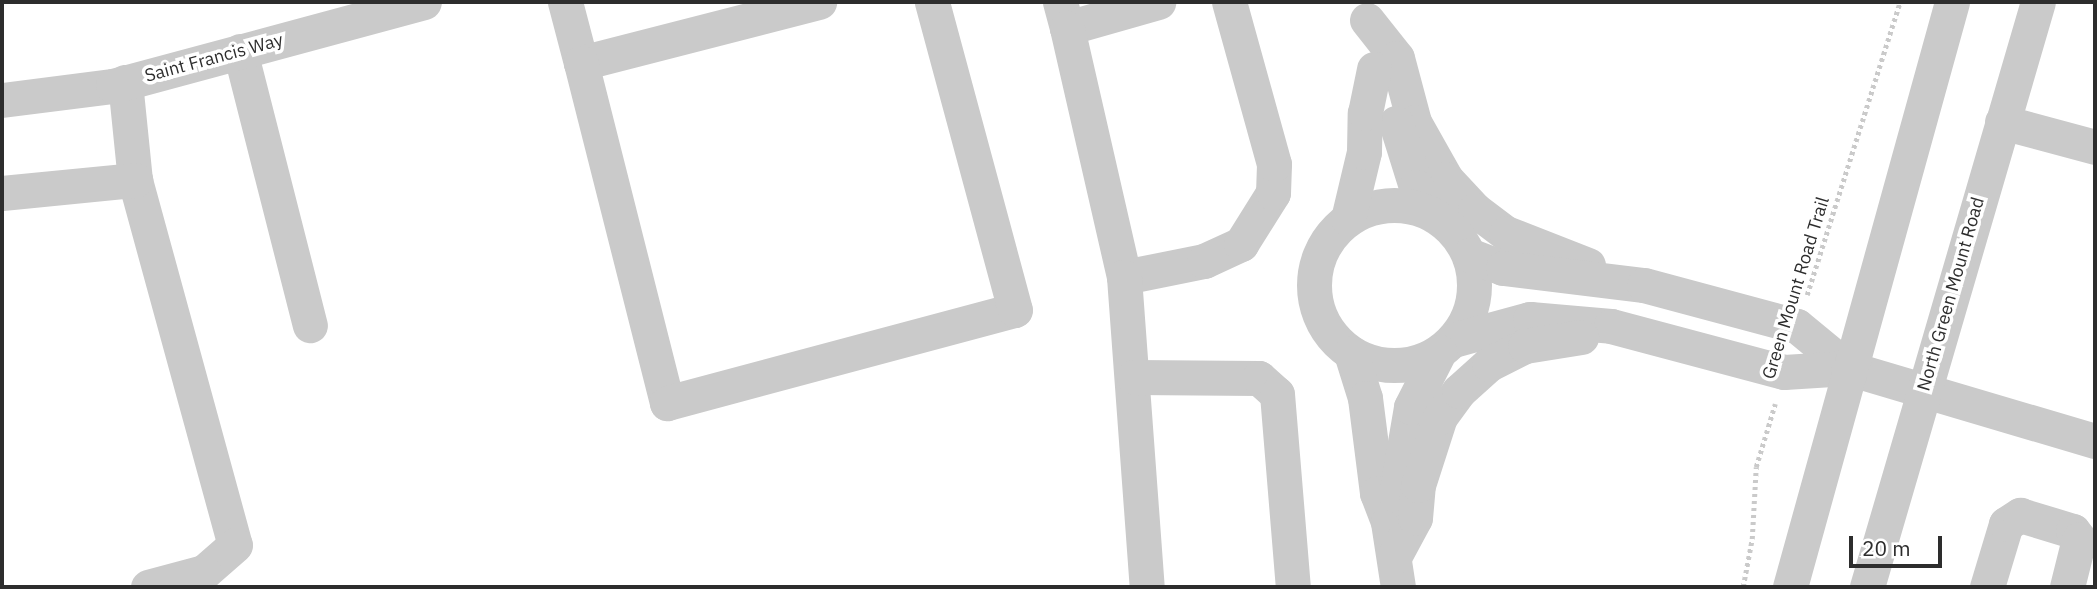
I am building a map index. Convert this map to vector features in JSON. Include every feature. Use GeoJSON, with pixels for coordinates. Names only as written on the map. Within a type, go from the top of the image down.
{"type":"FeatureCollection","features":[{"type":"Feature","properties":{"kind":"street","name":"Saint Francis Way"},"geometry":{"type":"LineString","coordinates":[[2,100],[125,82],[424,2]]}},
{"type":"Feature","properties":{"kind":"street"},"geometry":{"type":"LineString","coordinates":[[565,2],[667,403],[1015,310],[932,2]]}},
{"type":"Feature","properties":{"kind":"street"},"geometry":{"type":"LineString","coordinates":[[581,63],[819,2]]}},
{"type":"Feature","properties":{"kind":"street"},"geometry":{"type":"LineString","coordinates":[[1147,587],[1134,377],[1124,277],[1064,15],[1158,2]]}},
{"type":"Feature","properties":{"kind":"street"},"geometry":{"type":"LineString","coordinates":[[1124,277],[1204,261],[1241,244],[1273,193],[1274,164],[1229,2]]}},
{"type":"Feature","properties":{"kind":"street"},"geometry":{"type":"LineString","coordinates":[[1790,587],[1848,368],[1952,2]]}},
{"type":"Feature","properties":{"kind":"street","name":"North Green Mount Road"},"geometry":{"type":"LineString","coordinates":[[1867,587],[2038,2]]}},
{"type":"Feature","properties":{"kind":"street"},"geometry":{"type":"LineString","coordinates":[[1366,11],[1397,58],[1414,122],[1429,153],[1475,210],[1506,233],[1578,259],[1612,279]]}},
{"type":"Feature","properties":{"kind":"street"},"geometry":{"type":"LineString","coordinates":[[1366,11],[1374,69],[1416,187],[1434,215]]}},
{"type":"Feature","properties":{"kind":"street"},"geometry":{"type":"LineString","coordinates":[[240,51],[310,325]]}},
{"type":"Feature","properties":{"kind":"street"},"geometry":{"type":"LineString","coordinates":[[1348,219],[1356,194],[1374,69]]}},
{"type":"Feature","properties":{"kind":"street"},"geometry":{"type":"LineString","coordinates":[[125,82],[135,180],[235,545],[204,572],[148,587]]}},
{"type":"Feature","properties":{"kind":"street"},"geometry":{"type":"LineString","coordinates":[[2002,122],[2095,147]]}},
{"type":"Feature","properties":{"kind":"street"},"geometry":{"type":"LineString","coordinates":[[2,193],[135,180]]}},
{"type":"Feature","properties":{"kind":"street"},"geometry":{"type":"LineString","coordinates":[[1388,522],[1411,407],[1446,346],[1472,308],[1475,290],[1469,255],[1448,225],[1434,215],[1399,204],[1381,205],[1348,219],[1324,245],[1314,287],[1326,329],[1351,353],[1385,365],[1404,365],[1446,346],[1530,319],[1611,326],[1784,372],[1848,368],[2095,441]]}},
{"type":"Feature","properties":{"kind":"street"},"geometry":{"type":"LineString","coordinates":[[1469,255],[1503,268],[1612,279],[1797,326],[1848,368]]}},
{"type":"Feature","properties":{"kind":"street"},"geometry":{"type":"LineString","coordinates":[[1396,572],[1415,518],[1421,473],[1440,417],[1459,391],[1489,364],[1525,346],[1581,337],[1611,326]]}},
{"type":"Feature","properties":{"kind":"street"},"geometry":{"type":"LineString","coordinates":[[1351,353],[1371,430],[1377,493],[1388,522],[1396,572]]}},
{"type":"Feature","properties":{"kind":"street"},"geometry":{"type":"LineString","coordinates":[[1134,377],[1259,378],[1277,394],[1293,587]]}},
{"type":"Feature","properties":{"kind":"street"},"geometry":{"type":"LineString","coordinates":[[1987,587],[2006,524],[2020,514],[2073,531],[2079,538],[2067,587]]}},
{"type":"Feature","properties":{"kind":"path","name":"Green Mount Road Trail"},"geometry":{"type":"LineString","coordinates":[[1797,326],[1899,2]]}},
{"type":"Feature","properties":{"kind":"path","name":"Green Mount Road Trail"},"geometry":{"type":"LineString","coordinates":[[1743,587],[1756,467],[1784,372]]}}]}
